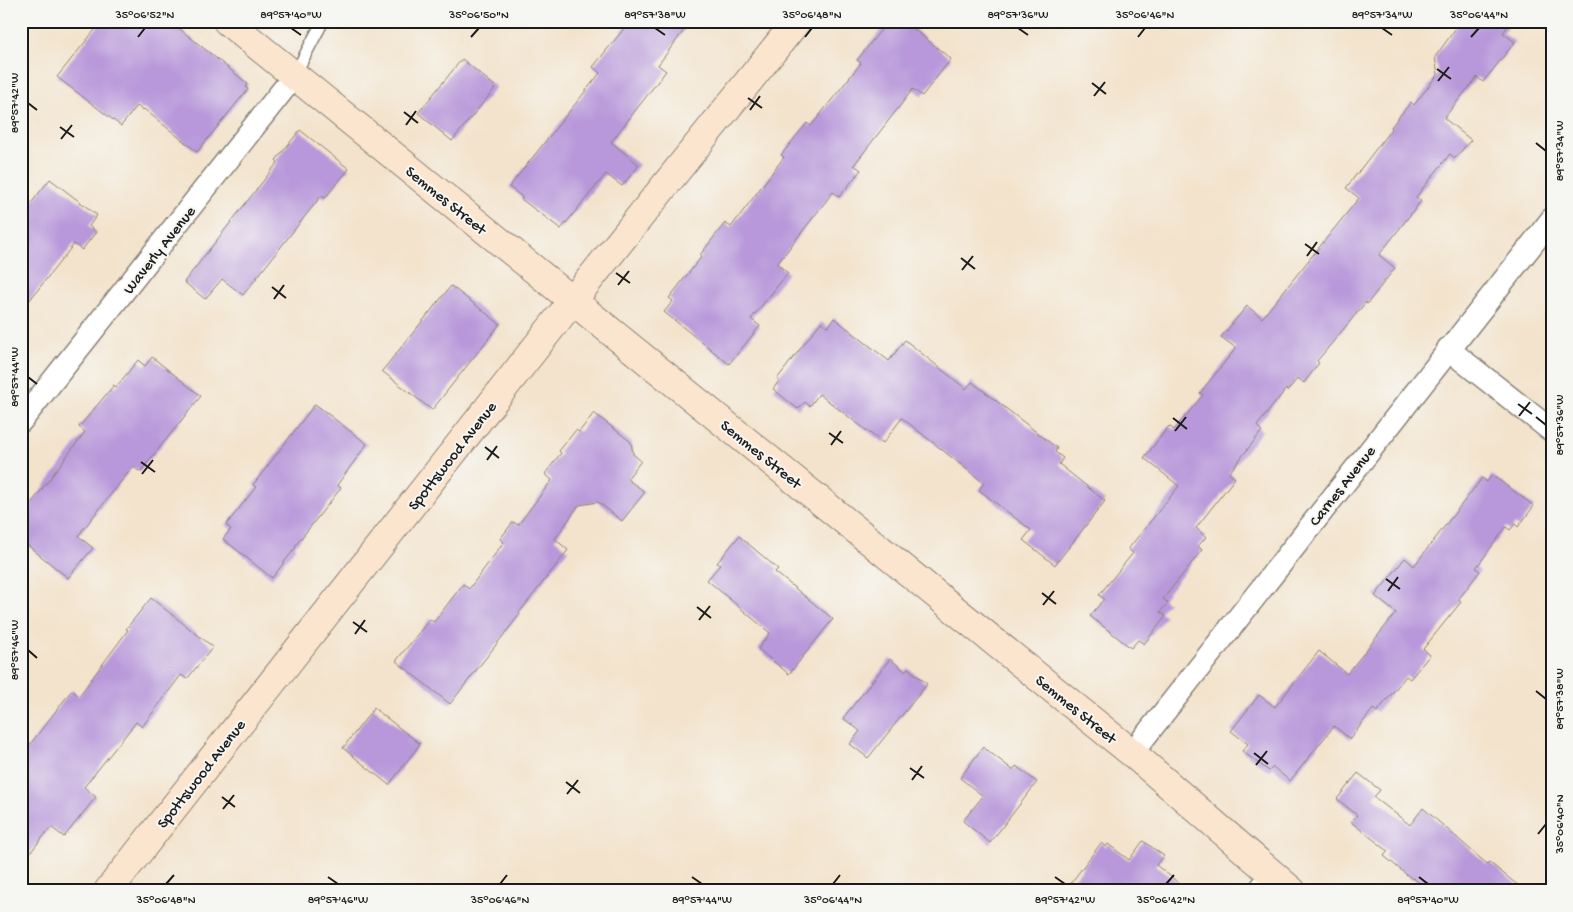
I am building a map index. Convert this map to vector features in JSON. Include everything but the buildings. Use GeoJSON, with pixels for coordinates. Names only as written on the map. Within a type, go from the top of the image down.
{"type":"FeatureCollection","features":[{"type":"Feature","properties":{"kind":"main road","name":"Semmes Street"},"geometry":{"type":"LineString","coordinates":[[227,21],[1132,752],[1274,885]]}},
{"type":"Feature","properties":{"kind":"main road","name":"Spottswood Avenue"},"geometry":{"type":"LineString","coordinates":[[108,891],[573,300],[797,21]]}},
{"type":"Feature","properties":{"kind":"street","name":"Waverly Avenue"},"geometry":{"type":"LineString","coordinates":[[21,421],[294,76]]}},
{"type":"Feature","properties":{"kind":"street","name":"Carnes Avenue"},"geometry":{"type":"LineString","coordinates":[[1132,752],[1552,219]]}},
{"type":"Feature","properties":{"kind":"street"},"geometry":{"type":"LineString","coordinates":[[1448,350],[1552,431]]}},
{"type":"Feature","properties":{"kind":"lane"},"geometry":{"type":"LineString","coordinates":[[294,76],[323,21]]}}]}
